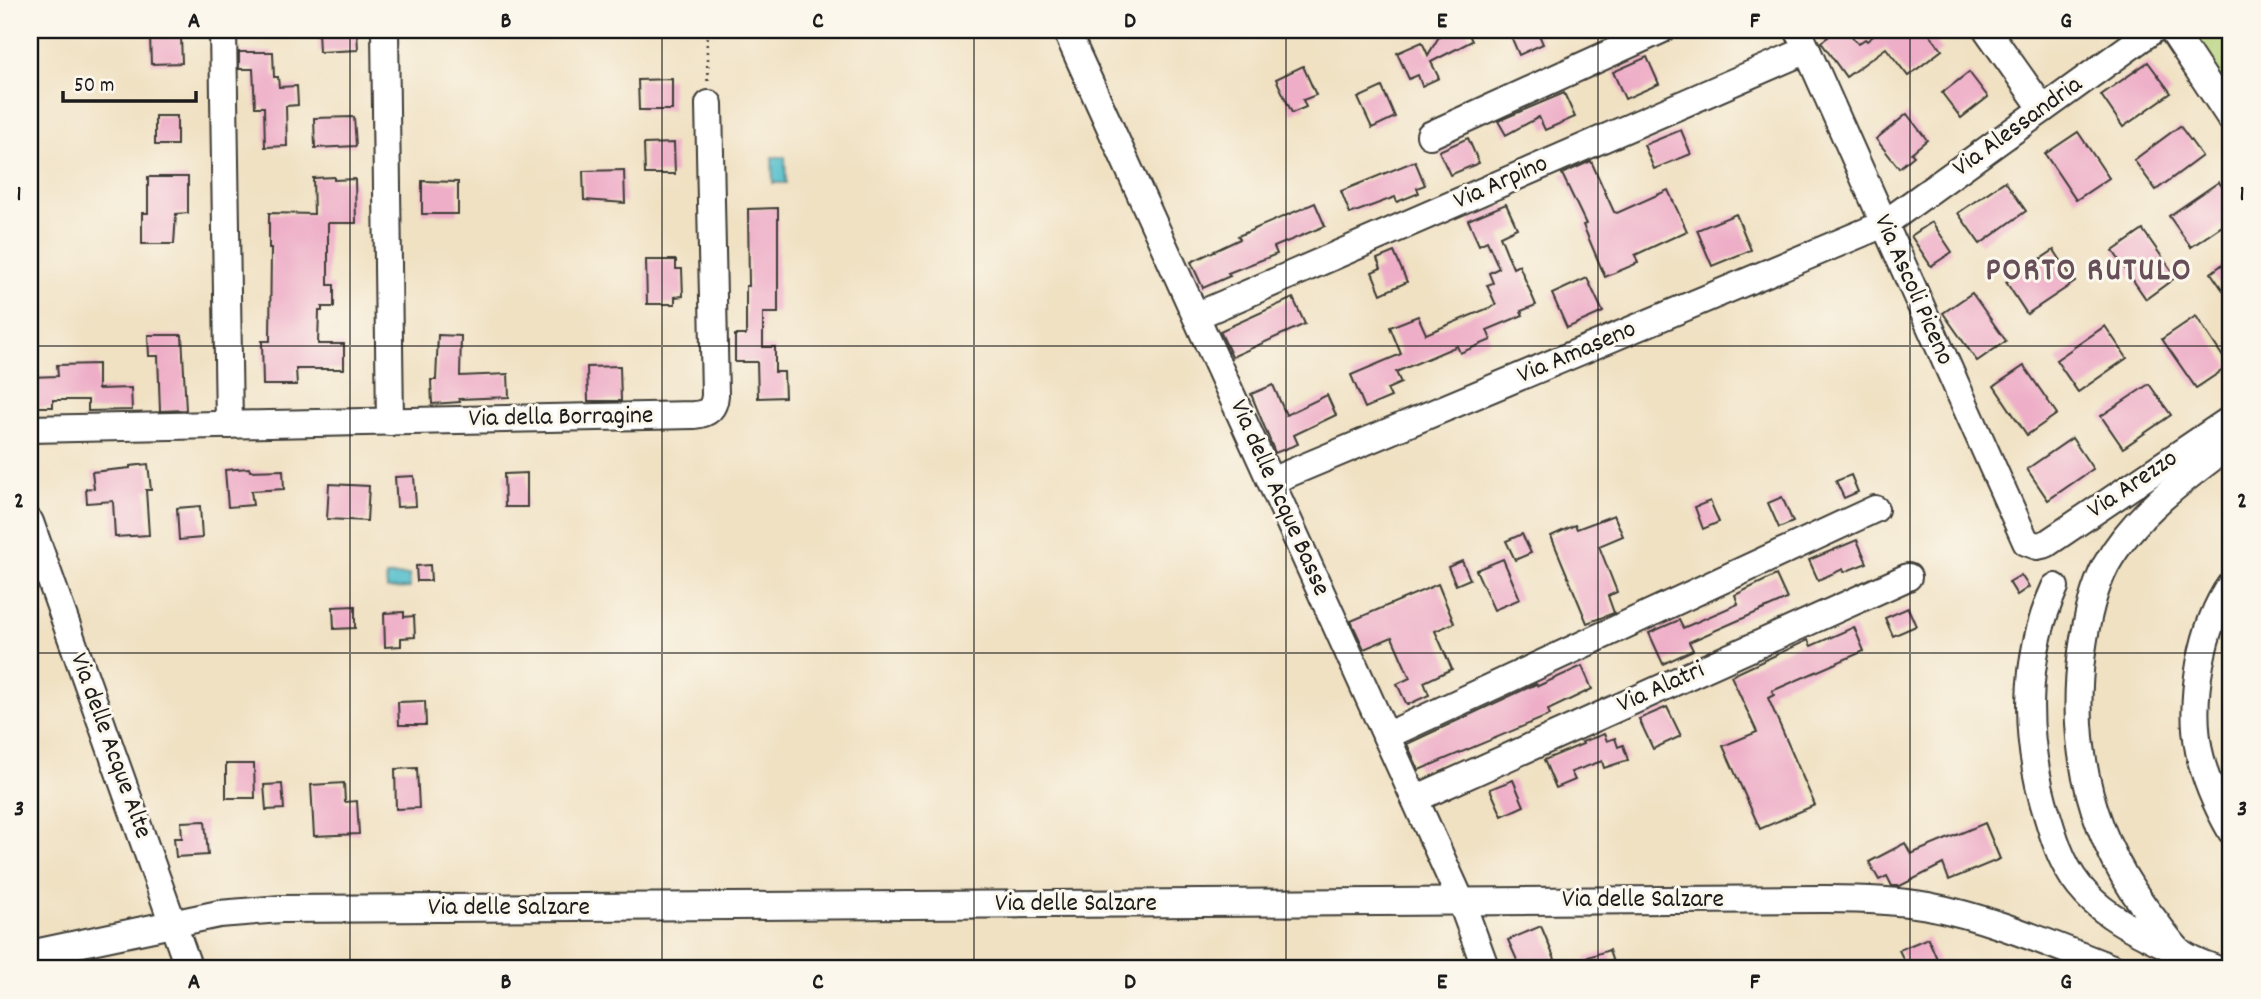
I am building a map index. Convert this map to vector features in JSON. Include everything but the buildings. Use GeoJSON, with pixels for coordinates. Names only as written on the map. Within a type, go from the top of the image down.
{"type":"FeatureCollection","features":[{"type":"Feature","properties":{"kind":"street"},"geometry":{"type":"LineString","coordinates":[[223,30],[229,425]]}},
{"type":"Feature","properties":{"kind":"street"},"geometry":{"type":"LineString","coordinates":[[385,30],[390,422]]}},
{"type":"Feature","properties":{"kind":"street","name":"Via delle Acque Basse"},"geometry":{"type":"LineString","coordinates":[[1066,30],[1461,901],[1486,969]]}},
{"type":"Feature","properties":{"kind":"street"},"geometry":{"type":"LineString","coordinates":[[1430,135],[1661,30]]}},
{"type":"Feature","properties":{"kind":"street"},"geometry":{"type":"LineString","coordinates":[[1987,30],[2043,109]]}},
{"type":"Feature","properties":{"kind":"street","name":"Via Alessandria"},"geometry":{"type":"LineString","coordinates":[[1884,224],[2153,30]]}},
{"type":"Feature","properties":{"kind":"street"},"geometry":{"type":"LineString","coordinates":[[2172,30],[2231,119]]}},
{"type":"Feature","properties":{"kind":"street","name":"Via Arpino"},"geometry":{"type":"LineString","coordinates":[[1196,316],[1802,40]]}},
{"type":"Feature","properties":{"kind":"street","name":"Via Ascoli Piceno"},"geometry":{"type":"LineString","coordinates":[[1802,40],[2020,534],[2026,542],[2033,545]]}},
{"type":"Feature","properties":{"kind":"street","name":"Via della Borragine"},"geometry":{"type":"LineString","coordinates":[[30,429],[694,415],[710,410],[715,395],[709,104]]}},
{"type":"Feature","properties":{"kind":"street","name":"Via Amaseno"},"geometry":{"type":"LineString","coordinates":[[1271,481],[1884,224]]}},
{"type":"Feature","properties":{"kind":"street","name":"Via Arezzo"},"geometry":{"type":"LineString","coordinates":[[2033,545],[2042,546],[2049,542],[2231,419]]}},
{"type":"Feature","properties":{"kind":"street"},"geometry":{"type":"LineString","coordinates":[[2179,951],[2136,896],[2119,868],[2101,828],[2087,783],[2079,737],[2080,671],[2088,613],[2111,557],[2150,511],[2231,444]]}},
{"type":"Feature","properties":{"kind":"street"},"geometry":{"type":"LineString","coordinates":[[1386,736],[1875,509]]}},
{"type":"Feature","properties":{"kind":"street","name":"Via delle Acque Alte"},"geometry":{"type":"LineString","coordinates":[[30,522],[189,969]]}},
{"type":"Feature","properties":{"kind":"street","name":"Via Alatri"},"geometry":{"type":"LineString","coordinates":[[1415,799],[1908,577]]}},
{"type":"Feature","properties":{"kind":"street"},"geometry":{"type":"LineString","coordinates":[[2231,584],[2214,615],[2205,640],[2198,682],[2196,723],[2198,748],[2206,777],[2216,804],[2231,831]]}},
{"type":"Feature","properties":{"kind":"street"},"geometry":{"type":"LineString","coordinates":[[2055,587],[2043,615],[2035,645],[2031,681],[2031,728],[2036,778],[2055,842],[2069,872],[2094,902],[2119,920],[2216,969]]}},
{"type":"Feature","properties":{"kind":"street","name":"Via delle Salzare"},"geometry":{"type":"LineString","coordinates":[[30,954],[230,913],[281,909],[1826,899],[1912,904],[1953,912],[1993,923],[2115,969]]}},
{"type":"Feature","properties":{"kind":"path"},"geometry":{"type":"LineString","coordinates":[[707,30],[709,104]]}},
{"type":"Feature","properties":{"kind":"green space"},"geometry":{"type":"Polygon","coordinates":[[[2183,30],[2231,30],[2231,104],[2183,30]]]}},
{"type":"Feature","properties":{"kind":"water"},"geometry":{"type":"Polygon","coordinates":[[[772,157],[785,157],[786,183],[773,183],[772,157]]]}},
{"type":"Feature","properties":{"kind":"water"},"geometry":{"type":"Polygon","coordinates":[[[409,575],[410,588],[387,589],[386,576],[409,575]]]}},
{"type":"Feature","properties":{"kind":"district","name":"PORTO RUTULO"},"geometry":{"type":"Point","coordinates":[2089,272]}}]}
